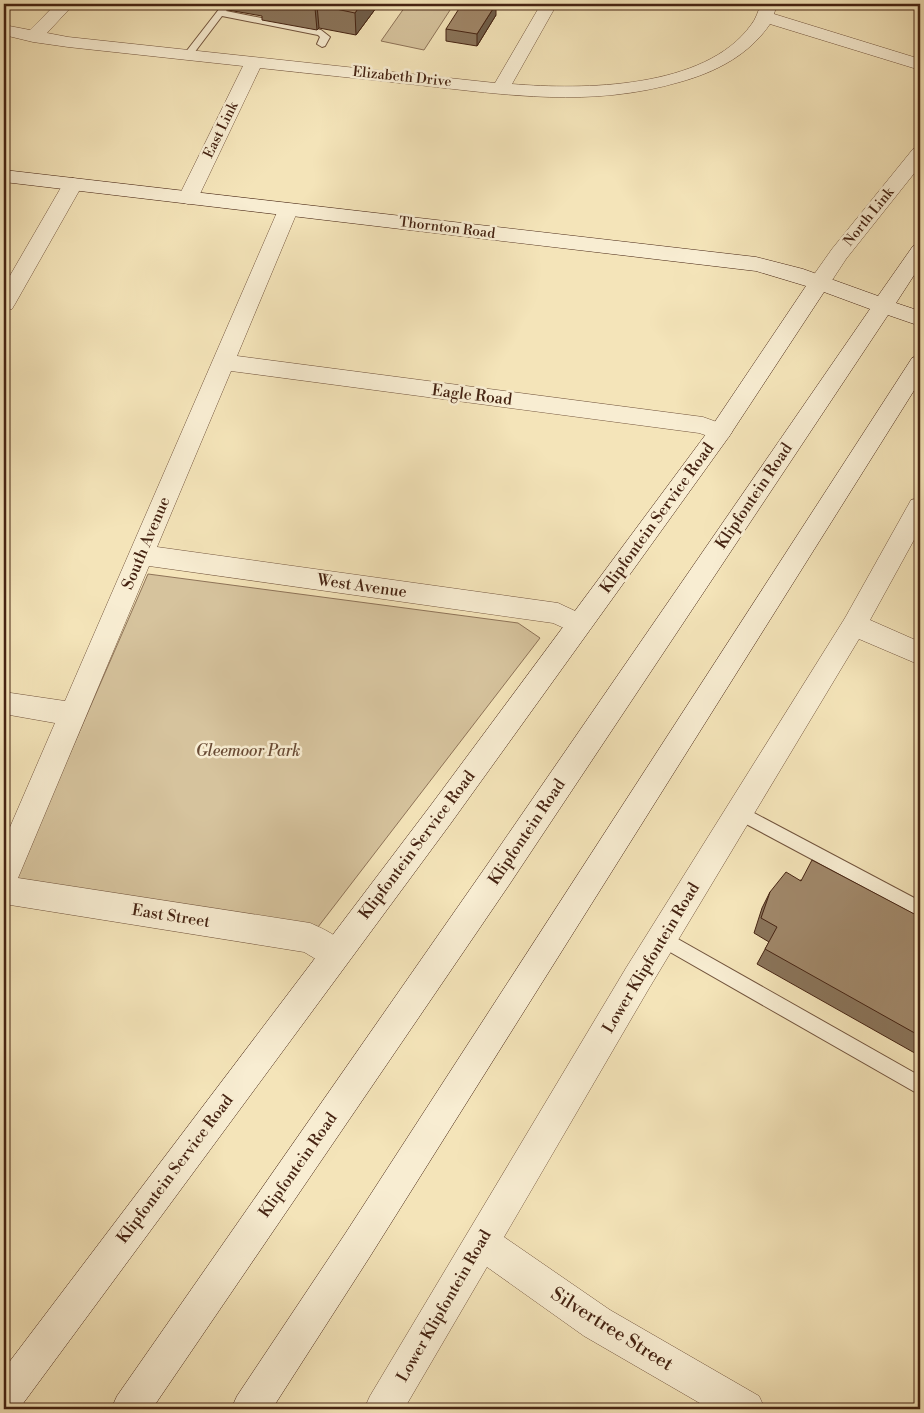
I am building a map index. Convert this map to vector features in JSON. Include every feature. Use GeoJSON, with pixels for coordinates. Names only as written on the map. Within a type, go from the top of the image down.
{"type":"FeatureCollection","features":[{"type":"Feature","properties":{"kind":"street"},"geometry":{"type":"LineString","coordinates":[[33,37],[65,4]]}},
{"type":"Feature","properties":{"kind":"street"},"geometry":{"type":"LineString","coordinates":[[501,88],[549,4]]}},
{"type":"Feature","properties":{"kind":"street"},"geometry":{"type":"LineString","coordinates":[[768,10],[920,65]]}},
{"type":"Feature","properties":{"kind":"street","name":"Elizabeth Drive"},"geometry":{"type":"LineString","coordinates":[[4,30],[33,37],[188,55],[501,88],[588,93],[625,89],[687,76],[722,59],[739,48],[754,33],[768,10]]}},
{"type":"Feature","properties":{"kind":"street","name":"East Link"},"geometry":{"type":"LineString","coordinates":[[188,198],[254,62]]}},
{"type":"Feature","properties":{"kind":"street","name":"North Link"},"geometry":{"type":"LineString","coordinates":[[819,283],[839,254],[920,153]]}},
{"type":"Feature","properties":{"kind":"street","name":"Thornton Road"},"geometry":{"type":"LineString","coordinates":[[4,176],[756,264],[778,269],[920,319]]}},
{"type":"Feature","properties":{"kind":"street"},"geometry":{"type":"LineString","coordinates":[[4,304],[73,184]]}},
{"type":"Feature","properties":{"kind":"street","name":"South Avenue"},"geometry":{"type":"LineString","coordinates":[[4,875],[288,210]]}},
{"type":"Feature","properties":{"kind":"street","name":"Klipfontein Road"},"geometry":{"type":"LineString","coordinates":[[130,1409],[493,883],[920,251]]}},
{"type":"Feature","properties":{"kind":"street","name":"Klipfontein Service Road"},"geometry":{"type":"LineString","coordinates":[[4,1399],[441,814],[720,432],[819,283]]}},
{"type":"Feature","properties":{"kind":"street","name":"Eagle Road"},"geometry":{"type":"LineString","coordinates":[[222,362],[693,423],[720,432]]}},
{"type":"Feature","properties":{"kind":"street"},"geometry":{"type":"LineString","coordinates":[[250,1409],[920,363]]}},
{"type":"Feature","properties":{"kind":"street","name":"Lower Klipfontein Road"},"geometry":{"type":"LineString","coordinates":[[383,1409],[662,938],[854,625],[920,507]]}},
{"type":"Feature","properties":{"kind":"street","name":"West Avenue"},"geometry":{"type":"LineString","coordinates":[[142,555],[558,613],[579,624]]}},
{"type":"Feature","properties":{"kind":"street"},"geometry":{"type":"LineString","coordinates":[[854,625],[920,654]]}},
{"type":"Feature","properties":{"kind":"street"},"geometry":{"type":"LineString","coordinates":[[4,703],[74,714]]}},
{"type":"Feature","properties":{"kind":"street","name":"East Street"},"geometry":{"type":"LineString","coordinates":[[4,890],[310,938],[335,954]]}},
{"type":"Feature","properties":{"kind":"street","name":"Silvertree Street"},"geometry":{"type":"LineString","coordinates":[[482,1242],[597,1322],[746,1409]]}},
{"type":"Feature","properties":{"kind":"lane"},"geometry":{"type":"LineString","coordinates":[[188,55],[226,4]]}},
{"type":"Feature","properties":{"kind":"lane"},"geometry":{"type":"LineString","coordinates":[[219,13],[321,33],[325,37],[322,44]]}},
{"type":"Feature","properties":{"kind":"lane"},"geometry":{"type":"LineString","coordinates":[[739,812],[920,909]]}},
{"type":"Feature","properties":{"kind":"lane"},"geometry":{"type":"LineString","coordinates":[[662,938],[920,1086]]}},
{"type":"Feature","properties":{"kind":"green space"},"geometry":{"type":"Polygon","coordinates":[[[407,4],[454,4],[424,50],[381,41],[407,4]]]}},
{"type":"Feature","properties":{"kind":"green space","name":"Gleemoor Park"},"geometry":{"type":"Polygon","coordinates":[[[148,574],[518,623],[540,638],[318,927],[15,880],[148,574]]]}},
{"type":"Feature","properties":{"kind":"building"},"geometry":{"type":"Polygon","coordinates":[[[294,4],[361,4],[355,13],[317,5],[315,8],[294,4]]]}},
{"type":"Feature","properties":{"kind":"building"},"geometry":{"type":"Polygon","coordinates":[[[462,4],[496,4],[477,34],[446,29],[462,4]]]}},
{"type":"Feature","properties":{"kind":"building"},"geometry":{"type":"Polygon","coordinates":[[[812,860],[920,917],[920,1036],[765,949],[777,927],[761,918],[770,892],[786,872],[801,881],[812,860]]]}}]}
